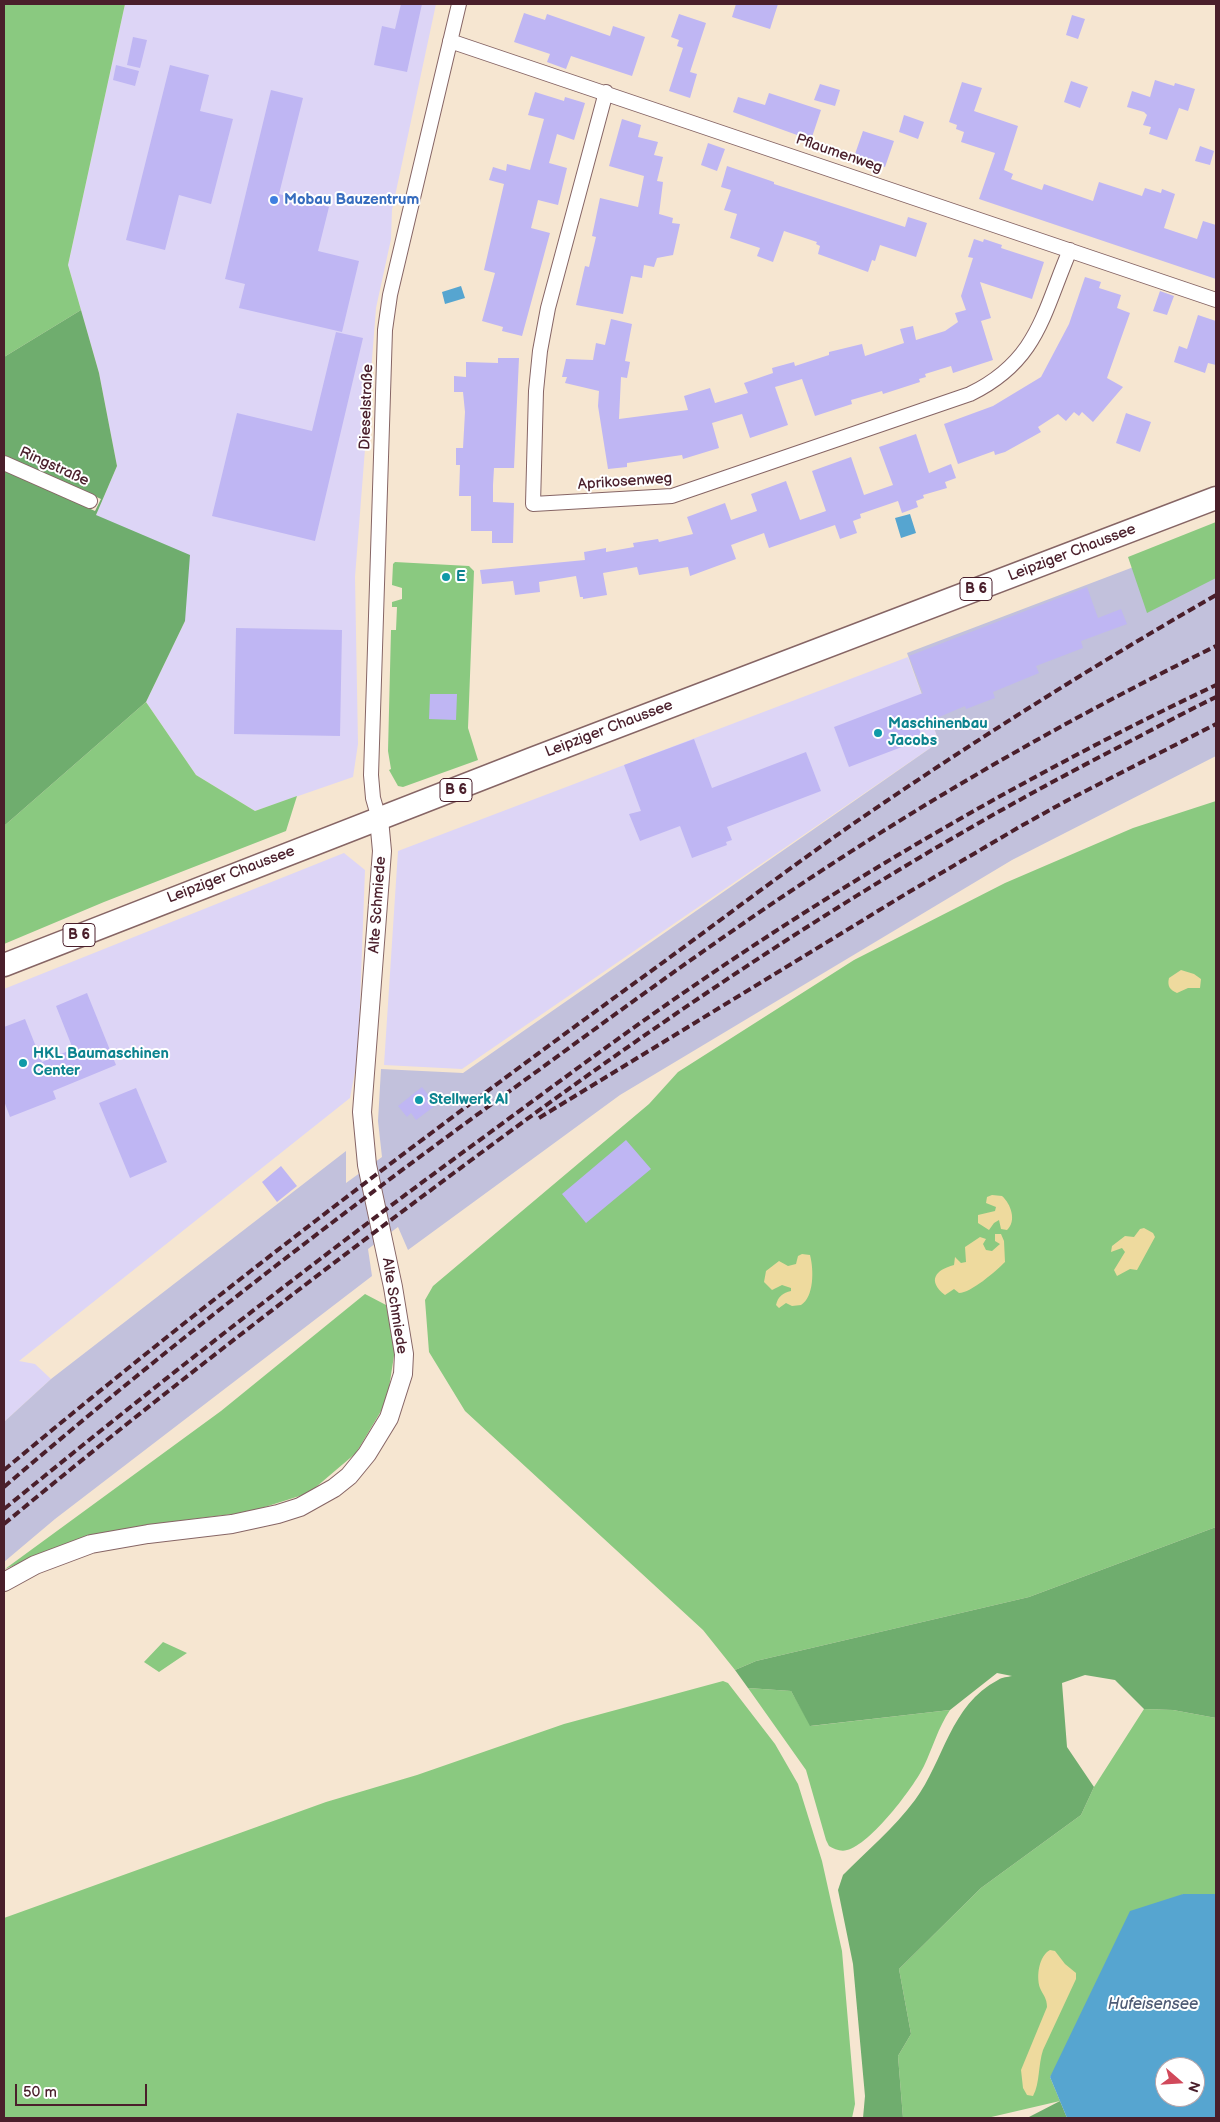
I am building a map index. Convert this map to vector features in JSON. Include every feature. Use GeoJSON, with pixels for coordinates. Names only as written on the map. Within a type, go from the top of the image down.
{"type":"FeatureCollection","features":[{"type":"Feature","properties":{"kind":"main road","name":"Leipziger Chaussee"},"geometry":{"type":"LineString","coordinates":[[4,964],[1216,498]]}},
{"type":"Feature","properties":{"kind":"street","name":"Dieselstraße"},"geometry":{"type":"LineString","coordinates":[[379,819],[373,798],[371,775],[385,330],[390,295],[459,4]]}},
{"type":"Feature","properties":{"kind":"street","name":"Pflaumenweg"},"geometry":{"type":"LineString","coordinates":[[450,41],[606,92],[1216,300]]}},
{"type":"Feature","properties":{"kind":"street","name":"Aprikosenweg"},"geometry":{"type":"LineString","coordinates":[[606,92],[548,308],[540,351],[536,391],[533,504],[672,496],[970,394],[992,383],[1024,353],[1045,315],[1070,250]]}},
{"type":"Feature","properties":{"kind":"street","name":"Ringstraße"},"geometry":{"type":"LineString","coordinates":[[4,463],[90,501]]}},
{"type":"Feature","properties":{"kind":"street","name":"Alte Schmiede"},"geometry":{"type":"LineString","coordinates":[[4,1582],[35,1565],[91,1544],[148,1534],[232,1524],[278,1514],[300,1506],[334,1488],[349,1476],[371,1448],[389,1418],[402,1374],[403,1345],[394,1288],[367,1165],[362,1121],[382,851],[379,819]]}},
{"type":"Feature","properties":{"kind":"shaded area"},"geometry":{"type":"Polygon","coordinates":[[[125,4],[436,4],[392,210],[391,239],[376,308],[355,577],[358,744],[353,777],[255,811],[196,775],[146,702],[185,621],[96,515],[117,466],[99,373],[68,265],[125,4]]]}},
{"type":"Feature","properties":{"kind":"shaded area"},"geometry":{"type":"Polygon","coordinates":[[[1152,560],[1216,578],[1216,756],[1012,860],[620,1095],[408,1250],[398,1227],[368,1249],[372,1276],[55,1519],[4,1562],[4,1422],[51,1379],[346,1151],[346,1183],[382,1157],[378,1121],[381,1069],[463,1073],[939,742],[907,653],[1152,560]]]}},
{"type":"Feature","properties":{"kind":"shaded area"},"geometry":{"type":"Polygon","coordinates":[[[908,657],[939,742],[462,1069],[384,1065],[398,851],[908,657]]]}},
{"type":"Feature","properties":{"kind":"shaded area"},"geometry":{"type":"Polygon","coordinates":[[[344,853],[365,870],[358,1056],[350,1098],[19,1361],[35,1364],[51,1379],[4,1422],[4,989],[344,853]]]}},
{"type":"Feature","properties":{"kind":"green space"},"geometry":{"type":"Polygon","coordinates":[[[4,4],[125,4],[68,265],[81,310],[4,357],[4,4]]]}},
{"type":"Feature","properties":{"kind":"green space"},"geometry":{"type":"Polygon","coordinates":[[[81,310],[99,373],[117,466],[96,515],[190,555],[185,621],[146,702],[4,826],[4,470],[95,511],[101,499],[4,455],[4,357],[81,310]]]}},
{"type":"Feature","properties":{"kind":"green space"},"geometry":{"type":"Polygon","coordinates":[[[1216,522],[1216,578],[1147,613],[1128,557],[1216,522]]]}},
{"type":"Feature","properties":{"kind":"green space"},"geometry":{"type":"Polygon","coordinates":[[[395,562],[469,566],[474,571],[468,728],[478,760],[403,787],[398,786],[389,770],[391,769],[388,751],[391,630],[396,630],[397,607],[392,607],[392,602],[402,599],[402,588],[392,585],[393,564],[395,562]]]}},
{"type":"Feature","properties":{"kind":"green space"},"geometry":{"type":"Polygon","coordinates":[[[146,702],[196,775],[255,811],[297,796],[286,831],[104,902],[4,944],[4,826],[146,702]]]}},
{"type":"Feature","properties":{"kind":"green space"},"geometry":{"type":"Polygon","coordinates":[[[1216,801],[1216,1527],[1029,1597],[756,1661],[735,1670],[703,1630],[465,1411],[429,1352],[425,1300],[433,1286],[649,1104],[678,1072],[854,960],[1005,883],[1133,828],[1216,801]]]}},
{"type":"Feature","properties":{"kind":"green space"},"geometry":{"type":"Polygon","coordinates":[[[365,1294],[386,1305],[395,1349],[387,1401],[356,1453],[309,1493],[249,1512],[145,1525],[87,1536],[5,1569],[221,1411],[365,1294]]]}},
{"type":"Feature","properties":{"kind":"green space"},"geometry":{"type":"Polygon","coordinates":[[[1216,1527],[1216,1718],[1173,1710],[1144,1709],[1115,1680],[1085,1675],[1062,1683],[1067,1747],[1094,1787],[1081,1815],[981,1888],[899,1969],[911,2034],[898,2056],[903,2118],[863,2118],[865,2096],[853,1964],[838,1890],[843,1875],[889,1830],[915,1800],[925,1785],[958,1719],[969,1704],[982,1691],[998,1680],[1012,1676],[997,1673],[950,1710],[810,1726],[791,1691],[748,1688],[735,1670],[756,1661],[1029,1597],[1216,1527]]]}},
{"type":"Feature","properties":{"kind":"green space"},"geometry":{"type":"Polygon","coordinates":[[[163,1642],[187,1653],[159,1672],[144,1662],[163,1642]]]}},
{"type":"Feature","properties":{"kind":"green space"},"geometry":{"type":"Polygon","coordinates":[[[723,1681],[728,1683],[775,1744],[798,1784],[822,1861],[842,1951],[855,2104],[852,2118],[4,2118],[4,1918],[326,1802],[417,1775],[564,1724],[723,1681]]]}},
{"type":"Feature","properties":{"kind":"green space"},"geometry":{"type":"Polygon","coordinates":[[[748,1688],[791,1691],[811,1726],[950,1710],[924,1766],[911,1787],[879,1827],[857,1846],[845,1851],[829,1846],[806,1770],[748,1688]]]}},
{"type":"Feature","properties":{"kind":"green space"},"geometry":{"type":"Polygon","coordinates":[[[1144,1709],[1173,1710],[1216,1718],[1216,1894],[1183,1894],[1050,2077],[1060,2101],[987,2118],[903,2118],[898,2056],[911,2034],[899,1969],[981,1888],[1081,1815],[1094,1787],[1144,1709]]]}},
{"type":"Feature","properties":{"kind":"green space"},"geometry":{"type":"Polygon","coordinates":[[[1060,2101],[1067,2118],[987,2118],[1029,2117],[1060,2101]]]}},
{"type":"Feature","properties":{"kind":"sand"},"geometry":{"type":"Polygon","coordinates":[[[1181,970],[1194,974],[1201,979],[1200,988],[1188,988],[1177,993],[1171,989],[1168,983],[1169,978],[1181,970]]]}},
{"type":"Feature","properties":{"kind":"sand"},"geometry":{"type":"Polygon","coordinates":[[[992,1195],[1002,1196],[1008,1203],[1012,1213],[1012,1222],[1007,1230],[1001,1229],[999,1220],[989,1230],[978,1223],[978,1215],[995,1211],[996,1207],[986,1203],[987,1197],[992,1195]]]}},
{"type":"Feature","properties":{"kind":"sand"},"geometry":{"type":"Polygon","coordinates":[[[1144,1228],[1153,1233],[1155,1237],[1137,1270],[1130,1269],[1117,1276],[1114,1270],[1125,1252],[1122,1248],[1111,1252],[1112,1246],[1125,1236],[1134,1237],[1140,1229],[1144,1228]]]}},
{"type":"Feature","properties":{"kind":"sand"},"geometry":{"type":"Polygon","coordinates":[[[995,1234],[1001,1234],[1004,1241],[1005,1262],[990,1276],[964,1292],[959,1293],[954,1289],[945,1295],[939,1290],[935,1281],[938,1273],[954,1265],[955,1257],[961,1263],[966,1262],[965,1247],[980,1237],[986,1239],[983,1244],[986,1250],[992,1251],[1000,1244],[995,1241],[995,1234]]]}},
{"type":"Feature","properties":{"kind":"sand"},"geometry":{"type":"Polygon","coordinates":[[[802,1254],[810,1255],[811,1290],[801,1305],[792,1306],[786,1303],[779,1308],[776,1305],[778,1299],[783,1294],[791,1291],[791,1288],[782,1285],[772,1290],[764,1282],[766,1271],[779,1261],[788,1266],[796,1264],[798,1256],[802,1254]]]}},
{"type":"Feature","properties":{"kind":"sand"},"geometry":{"type":"Polygon","coordinates":[[[1050,1950],[1055,1951],[1065,1964],[1076,1973],[1076,1979],[1043,2050],[1037,2085],[1033,2096],[1027,2095],[1023,2088],[1021,2070],[1047,2007],[1046,1999],[1040,1988],[1039,1972],[1043,1957],[1050,1950]]]}},
{"type":"Feature","properties":{"kind":"water"},"geometry":{"type":"Polygon","coordinates":[[[461,286],[465,298],[445,304],[442,292],[461,286]]]}},
{"type":"Feature","properties":{"kind":"water"},"geometry":{"type":"Polygon","coordinates":[[[910,514],[916,533],[901,538],[895,518],[910,514]]]}},
{"type":"Feature","properties":{"kind":"water","name":"Hufeisensee"},"geometry":{"type":"Polygon","coordinates":[[[1183,1894],[1216,1894],[1216,2118],[1067,2118],[1050,2077],[1130,1911],[1183,1894]]]}},
{"type":"Feature","properties":{"kind":"building"},"geometry":{"type":"Polygon","coordinates":[[[401,4],[422,4],[407,72],[374,65],[382,26],[395,29],[401,4]]]}},
{"type":"Feature","properties":{"kind":"building"},"geometry":{"type":"Polygon","coordinates":[[[736,4],[778,4],[770,29],[732,17],[736,4]]]}},
{"type":"Feature","properties":{"kind":"building"},"geometry":{"type":"Polygon","coordinates":[[[524,13],[545,20],[547,14],[610,36],[613,26],[645,37],[632,76],[571,56],[566,69],[547,62],[550,54],[514,42],[524,13]]]}},
{"type":"Feature","properties":{"kind":"building"},"geometry":{"type":"Polygon","coordinates":[[[679,14],[706,23],[690,72],[697,74],[690,98],[669,91],[683,48],[677,46],[679,40],[671,37],[679,14]]]}},
{"type":"Feature","properties":{"kind":"building"},"geometry":{"type":"Polygon","coordinates":[[[1072,15],[1085,19],[1078,39],[1066,35],[1072,15]]]}},
{"type":"Feature","properties":{"kind":"building"},"geometry":{"type":"Polygon","coordinates":[[[133,37],[147,40],[140,68],[127,65],[133,37]]]}},
{"type":"Feature","properties":{"kind":"building"},"geometry":{"type":"Polygon","coordinates":[[[116,65],[139,71],[135,86],[113,80],[116,65]]]}},
{"type":"Feature","properties":{"kind":"building"},"geometry":{"type":"Polygon","coordinates":[[[170,65],[209,75],[200,111],[233,119],[211,204],[179,195],[165,250],[126,240],[170,65]]]}},
{"type":"Feature","properties":{"kind":"building"},"geometry":{"type":"Polygon","coordinates":[[[1155,80],[1174,86],[1175,83],[1195,89],[1188,111],[1179,108],[1167,140],[1149,134],[1151,127],[1143,125],[1147,115],[1144,112],[1127,107],[1132,91],[1150,97],[1155,80]]]}},
{"type":"Feature","properties":{"kind":"building"},"geometry":{"type":"Polygon","coordinates":[[[1071,81],[1088,87],[1080,108],[1064,102],[1071,81]]]}},
{"type":"Feature","properties":{"kind":"building"},"geometry":{"type":"Polygon","coordinates":[[[962,82],[982,88],[974,111],[1018,126],[1004,170],[1013,174],[1011,179],[1042,190],[1044,184],[1093,201],[1099,182],[1142,196],[1145,188],[1161,193],[1162,189],[1175,194],[1164,228],[1197,239],[1203,221],[1216,225],[1216,279],[979,199],[995,153],[961,142],[964,132],[956,129],[957,125],[949,122],[962,82]]]}},
{"type":"Feature","properties":{"kind":"building"},"geometry":{"type":"Polygon","coordinates":[[[820,84],[840,90],[835,106],[814,100],[820,84]]]}},
{"type":"Feature","properties":{"kind":"building","name":"Mobau Bauzentrum"},"geometry":{"type":"Polygon","coordinates":[[[271,90],[303,98],[279,194],[329,207],[318,251],[359,261],[342,332],[239,308],[245,284],[225,279],[271,90]]]}},
{"type":"Feature","properties":{"kind":"building"},"geometry":{"type":"Polygon","coordinates":[[[535,92],[564,101],[565,97],[585,103],[574,140],[557,134],[549,163],[567,168],[558,205],[538,200],[531,228],[550,233],[522,336],[502,331],[503,327],[482,321],[495,273],[484,270],[504,184],[489,180],[493,167],[506,171],[507,164],[530,170],[544,119],[528,115],[535,92]]]}},
{"type":"Feature","properties":{"kind":"building"},"geometry":{"type":"Polygon","coordinates":[[[769,93],[821,110],[811,140],[733,112],[738,97],[765,105],[769,93]]]}},
{"type":"Feature","properties":{"kind":"building"},"geometry":{"type":"Polygon","coordinates":[[[904,115],[924,122],[918,139],[899,132],[904,115]]]}},
{"type":"Feature","properties":{"kind":"building"},"geometry":{"type":"Polygon","coordinates":[[[622,119],[641,125],[638,137],[658,142],[654,155],[663,157],[657,181],[663,182],[659,214],[673,218],[672,223],[680,224],[673,255],[657,258],[654,267],[644,265],[642,278],[631,276],[623,314],[576,305],[585,266],[589,267],[596,237],[592,236],[600,198],[638,207],[644,176],[609,166],[622,119]]]}},
{"type":"Feature","properties":{"kind":"building"},"geometry":{"type":"Polygon","coordinates":[[[863,131],[894,141],[885,167],[854,157],[863,131]]]}},
{"type":"Feature","properties":{"kind":"building"},"geometry":{"type":"Polygon","coordinates":[[[708,143],[725,149],[717,171],[701,165],[708,143]]]}},
{"type":"Feature","properties":{"kind":"building"},"geometry":{"type":"Polygon","coordinates":[[[1200,146],[1214,151],[1210,165],[1195,161],[1200,146]]]}},
{"type":"Feature","properties":{"kind":"building"},"geometry":{"type":"Polygon","coordinates":[[[727,166],[774,182],[774,184],[905,227],[908,217],[927,223],[916,257],[880,245],[875,261],[872,260],[868,272],[818,254],[820,246],[816,244],[817,242],[784,231],[773,262],[757,256],[760,248],[730,238],[737,214],[724,210],[731,190],[721,187],[727,166]]]}},
{"type":"Feature","properties":{"kind":"building"},"geometry":{"type":"Polygon","coordinates":[[[974,239],[983,242],[984,239],[1002,245],[1001,248],[1044,262],[1032,299],[980,282],[991,318],[981,321],[993,360],[953,373],[951,366],[925,374],[926,377],[919,379],[920,382],[883,394],[882,391],[851,400],[852,404],[815,416],[802,379],[775,387],[788,425],[750,438],[742,414],[712,423],[719,448],[683,459],[682,455],[627,463],[627,467],[608,469],[598,406],[599,391],[565,383],[567,377],[562,377],[566,359],[593,360],[596,343],[605,345],[611,319],[632,324],[625,361],[630,362],[627,378],[621,377],[619,419],[688,410],[684,396],[710,388],[715,403],[748,393],[744,383],[773,373],[772,368],[794,362],[795,366],[829,355],[829,352],[862,344],[865,356],[904,343],[900,329],[913,326],[916,340],[945,331],[958,322],[955,313],[966,310],[961,296],[973,258],[968,257],[974,239]]]}},
{"type":"Feature","properties":{"kind":"building"},"geometry":{"type":"Polygon","coordinates":[[[1085,277],[1101,282],[1099,288],[1121,295],[1117,308],[1130,313],[1107,378],[1123,387],[1093,422],[1082,412],[1079,416],[1074,412],[1066,421],[1058,414],[1038,427],[1041,432],[1005,452],[995,455],[994,451],[958,464],[944,424],[993,406],[1041,377],[1069,324],[1085,277]]]}},
{"type":"Feature","properties":{"kind":"building"},"geometry":{"type":"Polygon","coordinates":[[[1160,291],[1174,296],[1167,315],[1153,311],[1160,291]]]}},
{"type":"Feature","properties":{"kind":"building"},"geometry":{"type":"Polygon","coordinates":[[[1198,315],[1216,321],[1216,365],[1208,363],[1205,373],[1174,362],[1179,346],[1187,349],[1198,315]]]}},
{"type":"Feature","properties":{"kind":"building"},"geometry":{"type":"Polygon","coordinates":[[[336,332],[363,338],[315,541],[212,516],[237,413],[312,431],[336,332]]]}},
{"type":"Feature","properties":{"kind":"building"},"geometry":{"type":"Polygon","coordinates":[[[498,358],[519,358],[514,468],[494,468],[493,485],[493,502],[514,503],[513,543],[492,543],[492,531],[471,531],[471,496],[459,496],[460,465],[456,465],[456,448],[463,448],[465,412],[463,392],[454,392],[454,376],[466,377],[466,362],[498,363],[498,358]]]}},
{"type":"Feature","properties":{"kind":"building"},"geometry":{"type":"Polygon","coordinates":[[[1126,413],[1151,422],[1140,452],[1116,443],[1126,413]]]}},
{"type":"Feature","properties":{"kind":"building"},"geometry":{"type":"Polygon","coordinates":[[[916,434],[929,473],[951,464],[956,478],[945,482],[947,488],[923,495],[924,498],[916,501],[918,507],[902,513],[898,501],[860,514],[861,518],[853,521],[857,533],[840,539],[835,525],[769,548],[764,533],[731,545],[736,559],[690,576],[688,567],[639,575],[637,567],[603,573],[607,595],[583,599],[583,597],[580,597],[576,576],[539,582],[540,592],[515,595],[513,581],[482,584],[480,570],[585,560],[584,552],[606,548],[606,552],[634,547],[633,543],[658,539],[659,542],[693,534],[687,517],[725,503],[731,520],[757,511],[751,494],[786,481],[800,520],[826,511],[812,471],[851,457],[864,495],[893,485],[879,447],[916,434]]]}},
{"type":"Feature","properties":{"kind":"building"},"geometry":{"type":"Polygon","coordinates":[[[1087,587],[1098,618],[1121,609],[1127,624],[1081,641],[1083,648],[1036,666],[1039,673],[993,692],[995,698],[966,709],[965,706],[918,726],[923,739],[849,767],[834,727],[923,693],[909,656],[1087,587]]]}},
{"type":"Feature","properties":{"kind":"building"},"geometry":{"type":"Polygon","coordinates":[[[236,628],[342,630],[340,736],[234,734],[236,628]]]}},
{"type":"Feature","properties":{"kind":"building"},"geometry":{"type":"Polygon","coordinates":[[[430,694],[457,694],[456,720],[429,719],[430,694]]]}},
{"type":"Feature","properties":{"kind":"building"},"geometry":{"type":"Polygon","coordinates":[[[694,739],[712,788],[806,752],[821,791],[727,827],[732,840],[726,842],[727,845],[692,858],[680,826],[640,841],[629,814],[641,811],[624,765],[694,739]]]}},
{"type":"Feature","properties":{"kind":"building"},"geometry":{"type":"Polygon","coordinates":[[[87,993],[116,1065],[53,1091],[56,1099],[10,1117],[4,1101],[4,1027],[25,1019],[42,1062],[73,1049],[56,1006],[87,993]]]}},
{"type":"Feature","properties":{"kind":"building","name":"Stellwerk Al"},"geometry":{"type":"Polygon","coordinates":[[[422,1087],[436,1105],[416,1120],[411,1113],[407,1117],[398,1106],[422,1087]]]}},
{"type":"Feature","properties":{"kind":"building"},"geometry":{"type":"Polygon","coordinates":[[[136,1088],[167,1162],[130,1178],[99,1103],[136,1088]]]}},
{"type":"Feature","properties":{"kind":"building"},"geometry":{"type":"Polygon","coordinates":[[[626,1140],[651,1169],[586,1223],[562,1194],[626,1140]]]}},
{"type":"Feature","properties":{"kind":"building"},"geometry":{"type":"Polygon","coordinates":[[[281,1166],[297,1186],[277,1202],[262,1182],[281,1166]]]}},
{"type":"Feature","properties":{"kind":"railway"},"geometry":{"type":"LineString","coordinates":[[4,1470],[157,1345],[312,1223],[788,870],[852,824],[966,748],[1132,644],[1216,595]]}},
{"type":"Feature","properties":{"kind":"railway"},"geometry":{"type":"LineString","coordinates":[[4,1487],[201,1324],[337,1219],[474,1117],[728,934],[886,829],[979,773],[1073,720],[1216,646]]}},
{"type":"Feature","properties":{"kind":"railway"},"geometry":{"type":"LineString","coordinates":[[4,1509],[183,1365],[304,1271],[426,1179],[692,987],[818,904],[948,826],[1082,752],[1216,685]]}},
{"type":"Feature","properties":{"kind":"railway"},"geometry":{"type":"LineString","coordinates":[[4,1524],[235,1339],[352,1249],[548,1104],[705,994],[785,941],[949,840],[1032,793],[1216,697]]}},
{"type":"Feature","properties":{"kind":"railway"},"geometry":{"type":"LineString","coordinates":[[539,1118],[909,892],[1021,826],[1216,724]]}},
{"type":"Feature","properties":{"kind":"place","name":"Mobau Bauzentrum"},"geometry":{"type":"Point","coordinates":[274,200]}},
{"type":"Feature","properties":{"kind":"place","name":"E"},"geometry":{"type":"Point","coordinates":[446,577]}},
{"type":"Feature","properties":{"kind":"place","name":"Maschinenbau Jacobs"},"geometry":{"type":"Point","coordinates":[878,733]}},
{"type":"Feature","properties":{"kind":"place","name":"HKL Baumaschinen Center"},"geometry":{"type":"Point","coordinates":[23,1063]}},
{"type":"Feature","properties":{"kind":"place","name":"Stellwerk Al"},"geometry":{"type":"Point","coordinates":[419,1100]}}]}
